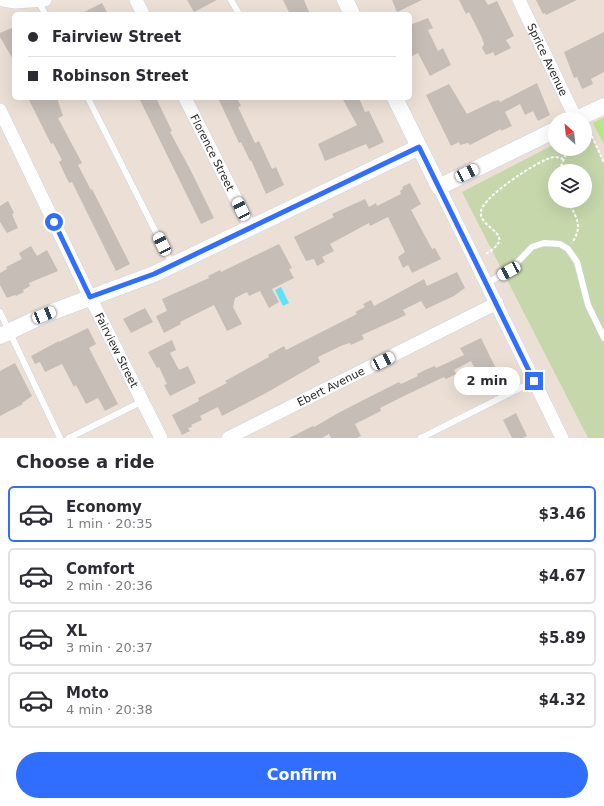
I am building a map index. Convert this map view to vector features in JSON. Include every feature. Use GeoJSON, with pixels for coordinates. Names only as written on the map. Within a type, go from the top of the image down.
{"type":"FeatureCollection","features":[{"type":"Feature","properties":{"kind":"street"},"geometry":{"type":"LineString","coordinates":[[3,0],[15,2],[40,0]]}},
{"type":"Feature","properties":{"kind":"street"},"geometry":{"type":"LineString","coordinates":[[136,0],[142,12]]}},
{"type":"Feature","properties":{"kind":"street"},"geometry":{"type":"LineString","coordinates":[[345,0],[351,12]]}},
{"type":"Feature","properties":{"kind":"street","name":"Sprice Avenue"},"geometry":{"type":"LineString","coordinates":[[519,0],[575,112]]}},
{"type":"Feature","properties":{"kind":"street","name":"Florence Street"},"geometry":{"type":"LineString","coordinates":[[186,100],[250,227]]}},
{"type":"Feature","properties":{"kind":"street"},"geometry":{"type":"LineString","coordinates":[[395,100],[497,303],[562,438]]}},
{"type":"Feature","properties":{"kind":"street"},"geometry":{"type":"LineString","coordinates":[[592,114],[604,106]]}},
{"type":"Feature","properties":{"kind":"street","name":"Fairview Street"},"geometry":{"type":"LineString","coordinates":[[0,110],[90,297],[161,438]]}},
{"type":"Feature","properties":{"kind":"street"},"geometry":{"type":"LineString","coordinates":[[439,187],[548,133]]}},
{"type":"Feature","properties":{"kind":"street"},"geometry":{"type":"LineString","coordinates":[[5,334],[44,315],[154,274],[419,147]]}},
{"type":"Feature","properties":{"kind":"street","name":"Ebert Avenue"},"geometry":{"type":"LineString","coordinates":[[228,438],[497,303]]}},
{"type":"Feature","properties":{"kind":"lane"},"geometry":{"type":"LineString","coordinates":[[40,0],[44,12]]}},
{"type":"Feature","properties":{"kind":"lane"},"geometry":{"type":"LineString","coordinates":[[231,0],[237,12]]}},
{"type":"Feature","properties":{"kind":"lane"},"geometry":{"type":"LineString","coordinates":[[89,100],[173,265]]}},
{"type":"Feature","properties":{"kind":"lane"},"geometry":{"type":"LineString","coordinates":[[487,283],[509,271],[532,247],[551,242],[560,244],[568,249],[577,262],[588,305],[604,338]]}},
{"type":"Feature","properties":{"kind":"lane"},"geometry":{"type":"LineString","coordinates":[[0,312],[5,334],[60,438]]}},
{"type":"Feature","properties":{"kind":"lane"},"geometry":{"type":"LineString","coordinates":[[421,438],[534,381]]}},
{"type":"Feature","properties":{"kind":"lane"},"geometry":{"type":"LineString","coordinates":[[69,438],[143,401]]}},
{"type":"Feature","properties":{"kind":"path"},"geometry":{"type":"LineString","coordinates":[[592,142],[604,162]]}},
{"type":"Feature","properties":{"kind":"path"},"geometry":{"type":"LineString","coordinates":[[561,164],[564,156]]}},
{"type":"Feature","properties":{"kind":"path"},"geometry":{"type":"LineString","coordinates":[[486,254],[495,248],[499,242],[499,236],[481,217],[480,212],[486,200],[520,173],[552,157],[563,159]]}},
{"type":"Feature","properties":{"kind":"path"},"geometry":{"type":"LineString","coordinates":[[568,249],[579,231],[577,220],[571,208]]}},
{"type":"Feature","properties":{"kind":"green space"},"geometry":{"type":"Polygon","coordinates":[[[604,117],[604,145],[593,123],[604,117]]]}},
{"type":"Feature","properties":{"kind":"green space"},"geometry":{"type":"Polygon","coordinates":[[[592,138],[604,163],[604,438],[588,438],[462,192],[548,148],[548,156],[592,156],[592,138]]]}},
{"type":"Feature","properties":{"kind":"water"},"geometry":{"type":"Polygon","coordinates":[[[281,287],[289,303],[283,306],[275,290],[281,287]]]}},
{"type":"Feature","properties":{"kind":"building"},"geometry":{"type":"Polygon","coordinates":[[[187,0],[217,0],[194,12],[187,0]]]}},
{"type":"Feature","properties":{"kind":"building"},"geometry":{"type":"Polygon","coordinates":[[[283,0],[304,0],[309,12],[289,12],[283,0]]]}},
{"type":"Feature","properties":{"kind":"building"},"geometry":{"type":"Polygon","coordinates":[[[392,0],[422,0],[397,12],[392,0]]]}},
{"type":"Feature","properties":{"kind":"building"},"geometry":{"type":"Polygon","coordinates":[[[459,0],[485,0],[488,5],[497,1],[514,36],[506,40],[511,48],[495,56],[493,52],[486,55],[482,48],[484,44],[482,38],[469,12],[466,14],[459,0]]]}},
{"type":"Feature","properties":{"kind":"building"},"geometry":{"type":"Polygon","coordinates":[[[536,0],[577,0],[546,15],[545,13],[543,14],[536,0]]]}},
{"type":"Feature","properties":{"kind":"building"},"geometry":{"type":"Polygon","coordinates":[[[102,3],[107,12],[84,12],[102,3]]]}},
{"type":"Feature","properties":{"kind":"building"},"geometry":{"type":"Polygon","coordinates":[[[428,18],[433,28],[428,30],[438,51],[443,48],[451,65],[430,76],[418,53],[412,56],[412,24],[428,18]]]}},
{"type":"Feature","properties":{"kind":"building"},"geometry":{"type":"Polygon","coordinates":[[[12,28],[12,58],[0,37],[0,33],[12,28]]]}},
{"type":"Feature","properties":{"kind":"building"},"geometry":{"type":"Polygon","coordinates":[[[604,32],[604,72],[591,79],[593,84],[582,89],[577,77],[574,78],[564,52],[604,32]]]}},
{"type":"Feature","properties":{"kind":"building"},"geometry":{"type":"Polygon","coordinates":[[[537,83],[549,112],[548,116],[538,121],[533,111],[525,115],[520,104],[505,112],[512,126],[501,131],[501,129],[470,145],[468,143],[460,145],[459,142],[451,146],[426,95],[449,84],[467,114],[494,101],[499,100],[500,102],[537,83]]]}},
{"type":"Feature","properties":{"kind":"building"},"geometry":{"type":"Polygon","coordinates":[[[29,100],[58,100],[63,116],[58,118],[82,163],[78,165],[91,190],[92,189],[130,264],[116,271],[72,182],[69,183],[59,162],[62,160],[53,143],[51,144],[29,100]]]}},
{"type":"Feature","properties":{"kind":"building"},"geometry":{"type":"Polygon","coordinates":[[[140,100],[157,100],[172,131],[170,132],[214,218],[201,224],[140,100]]]}},
{"type":"Feature","properties":{"kind":"building"},"geometry":{"type":"Polygon","coordinates":[[[219,100],[238,100],[241,106],[238,107],[255,143],[259,141],[272,169],[276,167],[284,185],[266,194],[251,160],[250,161],[241,142],[239,143],[219,100]]]}},
{"type":"Feature","properties":{"kind":"building"},"geometry":{"type":"Polygon","coordinates":[[[343,100],[360,100],[365,112],[369,111],[384,142],[369,149],[366,144],[325,161],[318,144],[357,125],[343,100]]]}},
{"type":"Feature","properties":{"kind":"building"},"geometry":{"type":"Polygon","coordinates":[[[410,183],[421,204],[411,210],[432,249],[435,248],[441,259],[412,273],[408,265],[403,268],[398,257],[405,252],[388,217],[370,226],[369,223],[330,244],[334,251],[322,257],[325,262],[317,266],[314,259],[306,261],[294,237],[334,217],[332,214],[365,199],[369,207],[376,203],[377,206],[401,194],[400,191],[403,189],[402,187],[410,183]]]}},
{"type":"Feature","properties":{"kind":"building"},"geometry":{"type":"Polygon","coordinates":[[[8,201],[14,213],[12,214],[18,228],[7,233],[0,222],[0,206],[8,201]]]}},
{"type":"Feature","properties":{"kind":"building"},"geometry":{"type":"Polygon","coordinates":[[[279,244],[292,268],[289,269],[294,278],[272,289],[279,302],[269,308],[260,291],[249,296],[247,292],[235,298],[233,307],[242,324],[227,331],[214,305],[180,322],[181,324],[164,333],[156,316],[167,311],[162,299],[209,278],[208,276],[220,270],[221,272],[279,244]]]}},
{"type":"Feature","properties":{"kind":"building"},"geometry":{"type":"Polygon","coordinates":[[[31,246],[37,256],[47,250],[58,271],[29,283],[30,286],[23,290],[24,292],[7,298],[0,285],[0,273],[7,269],[6,267],[22,259],[19,253],[31,246]]]}},
{"type":"Feature","properties":{"kind":"building"},"geometry":{"type":"Polygon","coordinates":[[[457,272],[465,288],[454,296],[426,309],[421,301],[403,310],[406,315],[362,335],[364,339],[351,345],[350,343],[343,345],[318,357],[320,362],[222,416],[218,407],[200,416],[202,420],[191,425],[192,427],[188,428],[190,431],[182,435],[172,415],[199,401],[198,398],[227,383],[225,381],[269,357],[268,355],[284,346],[286,350],[357,314],[355,312],[365,307],[363,304],[371,300],[374,306],[424,279],[427,286],[457,272]]]}},
{"type":"Feature","properties":{"kind":"building"},"geometry":{"type":"Polygon","coordinates":[[[145,308],[153,322],[131,333],[123,319],[145,308]]]}},
{"type":"Feature","properties":{"kind":"building"},"geometry":{"type":"Polygon","coordinates":[[[88,328],[96,344],[89,348],[118,404],[105,411],[98,398],[86,404],[76,385],[74,387],[62,364],[45,372],[40,362],[35,364],[31,356],[88,328]]]}},
{"type":"Feature","properties":{"kind":"building"},"geometry":{"type":"Polygon","coordinates":[[[481,338],[504,385],[491,391],[489,387],[485,389],[471,361],[454,370],[456,374],[446,379],[444,377],[406,395],[380,408],[381,411],[355,424],[361,436],[357,438],[331,438],[329,434],[322,438],[289,438],[313,426],[314,427],[399,382],[401,384],[418,376],[417,374],[425,370],[435,366],[436,368],[464,355],[460,348],[481,338]]]}},
{"type":"Feature","properties":{"kind":"building"},"geometry":{"type":"Polygon","coordinates":[[[172,340],[176,350],[170,353],[179,370],[188,366],[196,383],[170,396],[164,385],[167,384],[159,367],[157,368],[148,352],[172,340]]]}},
{"type":"Feature","properties":{"kind":"building"},"geometry":{"type":"Polygon","coordinates":[[[15,363],[32,396],[22,403],[23,404],[0,416],[0,371],[15,363]]]}},
{"type":"Feature","properties":{"kind":"building"},"geometry":{"type":"Polygon","coordinates":[[[516,413],[527,436],[523,438],[512,438],[503,420],[516,413]]]}},
{"type":"Feature","properties":{"kind":"route"},"geometry":{"type":"LineString","coordinates":[[54,222],[90,297],[154,274],[419,147],[534,381]]}}]}
